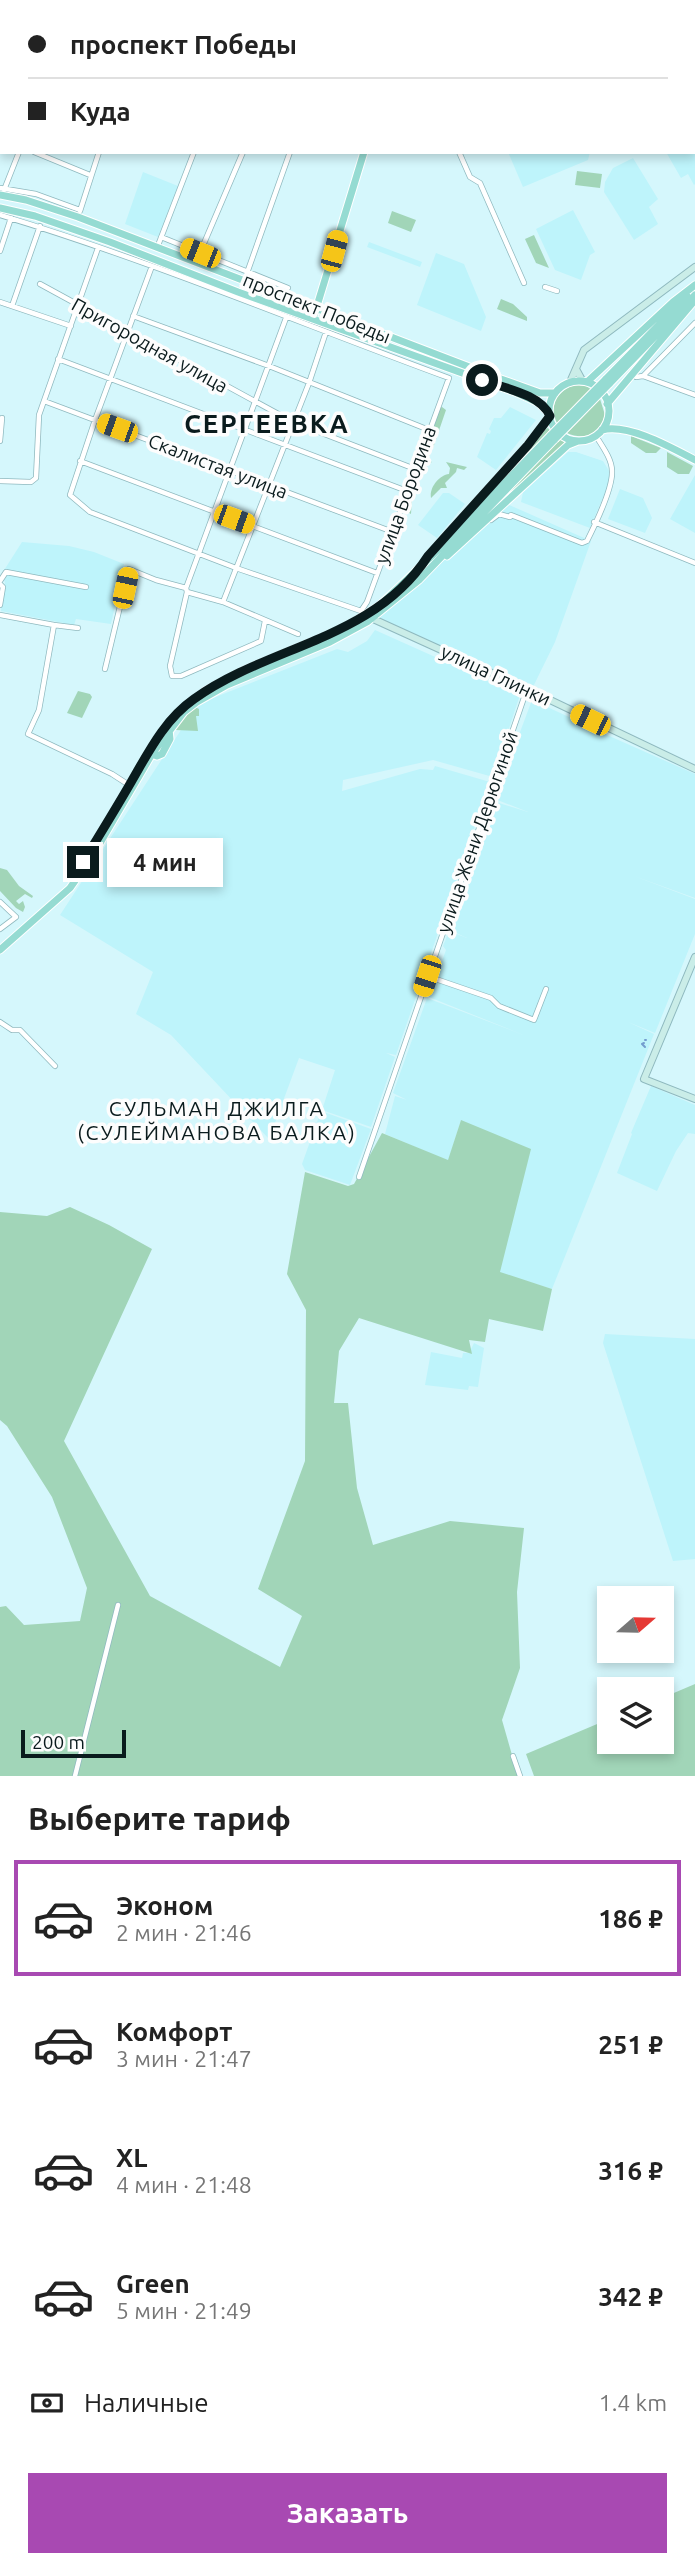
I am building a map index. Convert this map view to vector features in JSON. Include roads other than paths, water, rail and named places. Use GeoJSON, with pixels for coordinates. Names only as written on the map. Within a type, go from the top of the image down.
{"type":"FeatureCollection","features":[{"type":"Feature","properties":{"kind":"main road"},"geometry":{"type":"LineString","coordinates":[[313,320],[363,154]]}},
{"type":"Feature","properties":{"kind":"main road","name":"проспект Победы"},"geometry":{"type":"LineString","coordinates":[[2,192],[79,214],[88,221],[157,248],[246,276],[318,308],[530,390],[555,393]]}},
{"type":"Feature","properties":{"kind":"main road","name":"проспект Победы"},"geometry":{"type":"LineString","coordinates":[[0,208],[35,216],[84,233],[377,347],[532,399],[550,415]]}},
{"type":"Feature","properties":{"kind":"main road"},"geometry":{"type":"LineString","coordinates":[[84,233],[91,229],[88,221]]}},
{"type":"Feature","properties":{"kind":"main road"},"geometry":{"type":"LineString","coordinates":[[419,570],[428,556],[528,445],[550,415],[555,393],[570,382],[584,351],[695,267]]}},
{"type":"Feature","properties":{"kind":"main road"},"geometry":{"type":"LineString","coordinates":[[570,382],[584,381],[673,302],[695,286]]}},
{"type":"Feature","properties":{"kind":"main road"},"geometry":{"type":"LineString","coordinates":[[607,382],[695,286]]}},
{"type":"Feature","properties":{"kind":"main road"},"geometry":{"type":"LineString","coordinates":[[0,949],[73,877],[173,716],[191,700],[229,678],[356,622],[379,606],[419,570],[695,298]]}},
{"type":"Feature","properties":{"kind":"main road"},"geometry":{"type":"LineString","coordinates":[[599,433],[608,408],[631,373],[695,298]]}},
{"type":"Feature","properties":{"kind":"main road"},"geometry":{"type":"LineString","coordinates":[[576,369],[584,381],[599,390],[612,421],[621,429],[670,447],[695,460]]}},
{"type":"Feature","properties":{"kind":"main road"},"geometry":{"type":"LineString","coordinates":[[550,415],[558,432],[568,439],[578,441]]}},
{"type":"Feature","properties":{"kind":"main road"},"geometry":{"type":"LineString","coordinates":[[437,561],[477,530],[568,445],[599,433],[621,429]]}},
{"type":"Feature","properties":{"kind":"main road"},"geometry":{"type":"LineString","coordinates":[[0,949],[37,920],[70,888],[93,855],[150,753],[190,707],[212,692],[330,642],[372,618],[437,561],[553,437]]}},
{"type":"Feature","properties":{"kind":"main road","name":"улица Глинки"},"geometry":{"type":"LineString","coordinates":[[372,618],[695,769]]}},
{"type":"Feature","properties":{"kind":"main road"},"geometry":{"type":"LineString","coordinates":[[695,957],[644,1079],[695,1099]]}},
{"type":"Feature","properties":{"kind":"street"},"geometry":{"type":"LineString","coordinates":[[2,192],[18,154]]}},
{"type":"Feature","properties":{"kind":"street"},"geometry":{"type":"LineString","coordinates":[[39,154],[90,175]]}},
{"type":"Feature","properties":{"kind":"street"},"geometry":{"type":"LineString","coordinates":[[79,214],[98,154]]}},
{"type":"Feature","properties":{"kind":"street"},"geometry":{"type":"LineString","coordinates":[[157,248],[193,154]]}},
{"type":"Feature","properties":{"kind":"street"},"geometry":{"type":"LineString","coordinates":[[196,262],[242,154]]}},
{"type":"Feature","properties":{"kind":"street"},"geometry":{"type":"LineString","coordinates":[[246,276],[289,154]]}},
{"type":"Feature","properties":{"kind":"street"},"geometry":{"type":"LineString","coordinates":[[460,154],[470,177],[480,183],[524,283]]}},
{"type":"Feature","properties":{"kind":"street"},"geometry":{"type":"LineString","coordinates":[[0,215],[40,226],[286,318],[377,347]]}},
{"type":"Feature","properties":{"kind":"street"},"geometry":{"type":"LineString","coordinates":[[0,251],[11,218]]}},
{"type":"Feature","properties":{"kind":"street"},"geometry":{"type":"LineString","coordinates":[[12,306],[40,226]]}},
{"type":"Feature","properties":{"kind":"street"},"geometry":{"type":"LineString","coordinates":[[161,237],[246,276],[288,288]]}},
{"type":"Feature","properties":{"kind":"street"},"geometry":{"type":"LineString","coordinates":[[0,481],[21,483],[35,480],[39,415],[98,248]]}},
{"type":"Feature","properties":{"kind":"street"},"geometry":{"type":"LineString","coordinates":[[152,266],[94,420],[70,495],[90,512],[236,568]]}},
{"type":"Feature","properties":{"kind":"street","name":"Пригородная улица"},"geometry":{"type":"LineString","coordinates":[[40,284],[293,422],[415,469]]}},
{"type":"Feature","properties":{"kind":"street"},"geometry":{"type":"LineString","coordinates":[[545,287],[557,291]]}},
{"type":"Feature","properties":{"kind":"street"},"geometry":{"type":"LineString","coordinates":[[0,302],[71,326]]}},
{"type":"Feature","properties":{"kind":"street"},"geometry":{"type":"LineString","coordinates":[[133,316],[269,366],[429,430]]}},
{"type":"Feature","properties":{"kind":"street"},"geometry":{"type":"LineString","coordinates":[[265,621],[261,641],[181,676],[172,676],[170,666],[187,591],[286,318]]}},
{"type":"Feature","properties":{"kind":"street"},"geometry":{"type":"LineString","coordinates":[[643,376],[695,323]]}},
{"type":"Feature","properties":{"kind":"street"},"geometry":{"type":"LineString","coordinates":[[223,603],[309,383],[326,332]]}},
{"type":"Feature","properties":{"kind":"street","name":"улица Бородина"},"geometry":{"type":"LineString","coordinates":[[236,568],[361,611],[367,602],[449,378],[377,347]]}},
{"type":"Feature","properties":{"kind":"street"},"geometry":{"type":"LineString","coordinates":[[58,359],[407,491]]}},
{"type":"Feature","properties":{"kind":"street"},"geometry":{"type":"LineString","coordinates":[[631,373],[636,377],[643,376],[695,395]]}},
{"type":"Feature","properties":{"kind":"street","name":"Скалистая улица"},"geometry":{"type":"LineString","coordinates":[[44,401],[393,532]]}},
{"type":"Feature","properties":{"kind":"street"},"geometry":{"type":"LineString","coordinates":[[0,441],[2,418]]}},
{"type":"Feature","properties":{"kind":"street"},"geometry":{"type":"LineString","coordinates":[[477,530],[499,514],[511,515],[582,542],[587,541],[609,489],[612,473],[599,433]]}},
{"type":"Feature","properties":{"kind":"street"},"geometry":{"type":"LineString","coordinates":[[80,461],[377,573]]}},
{"type":"Feature","properties":{"kind":"street"},"geometry":{"type":"LineString","coordinates":[[594,522],[695,563]]}},
{"type":"Feature","properties":{"kind":"street"},"geometry":{"type":"LineString","coordinates":[[105,669],[129,569],[298,634]]}},
{"type":"Feature","properties":{"kind":"street"},"geometry":{"type":"LineString","coordinates":[[0,605],[3,587],[0,583],[6,572],[86,587]]}},
{"type":"Feature","properties":{"kind":"street"},"geometry":{"type":"LineString","coordinates":[[0,615],[78,628]]}},
{"type":"Feature","properties":{"kind":"street"},"geometry":{"type":"LineString","coordinates":[[54,625],[40,706],[28,734],[112,774],[129,785]]}},
{"type":"Feature","properties":{"kind":"street","name":"улица Жени Дерюгиной"},"geometry":{"type":"LineString","coordinates":[[359,1177],[527,689]]}},
{"type":"Feature","properties":{"kind":"street"},"geometry":{"type":"LineString","coordinates":[[0,902],[16,917],[0,929]]}},
{"type":"Feature","properties":{"kind":"street"},"geometry":{"type":"LineString","coordinates":[[427,976],[491,998],[499,1006],[534,1020],[546,989]]}},
{"type":"Feature","properties":{"kind":"street"},"geometry":{"type":"LineString","coordinates":[[0,1023],[12,1030],[20,1030],[55,1066]]}},
{"type":"Feature","properties":{"kind":"street"},"geometry":{"type":"LineString","coordinates":[[75,1776],[118,1605]]}},
{"type":"Feature","properties":{"kind":"street"},"geometry":{"type":"LineString","coordinates":[[513,1756],[520,1776]]}},
{"type":"Feature","properties":{"kind":"waterway"},"geometry":{"type":"LineString","coordinates":[[644,1043],[642,1044],[645,1047]]}},
{"type":"Feature","properties":{"kind":"district","name":"СЕРГЕЕВКА"},"geometry":{"type":"Point","coordinates":[267,423]}},
{"type":"Feature","properties":{"kind":"district","name":"СУЛЬМАН ДЖИЛГА (СУЛЕЙМАНОВА БАЛКА)"},"geometry":{"type":"Point","coordinates":[217,1120]}}]}
